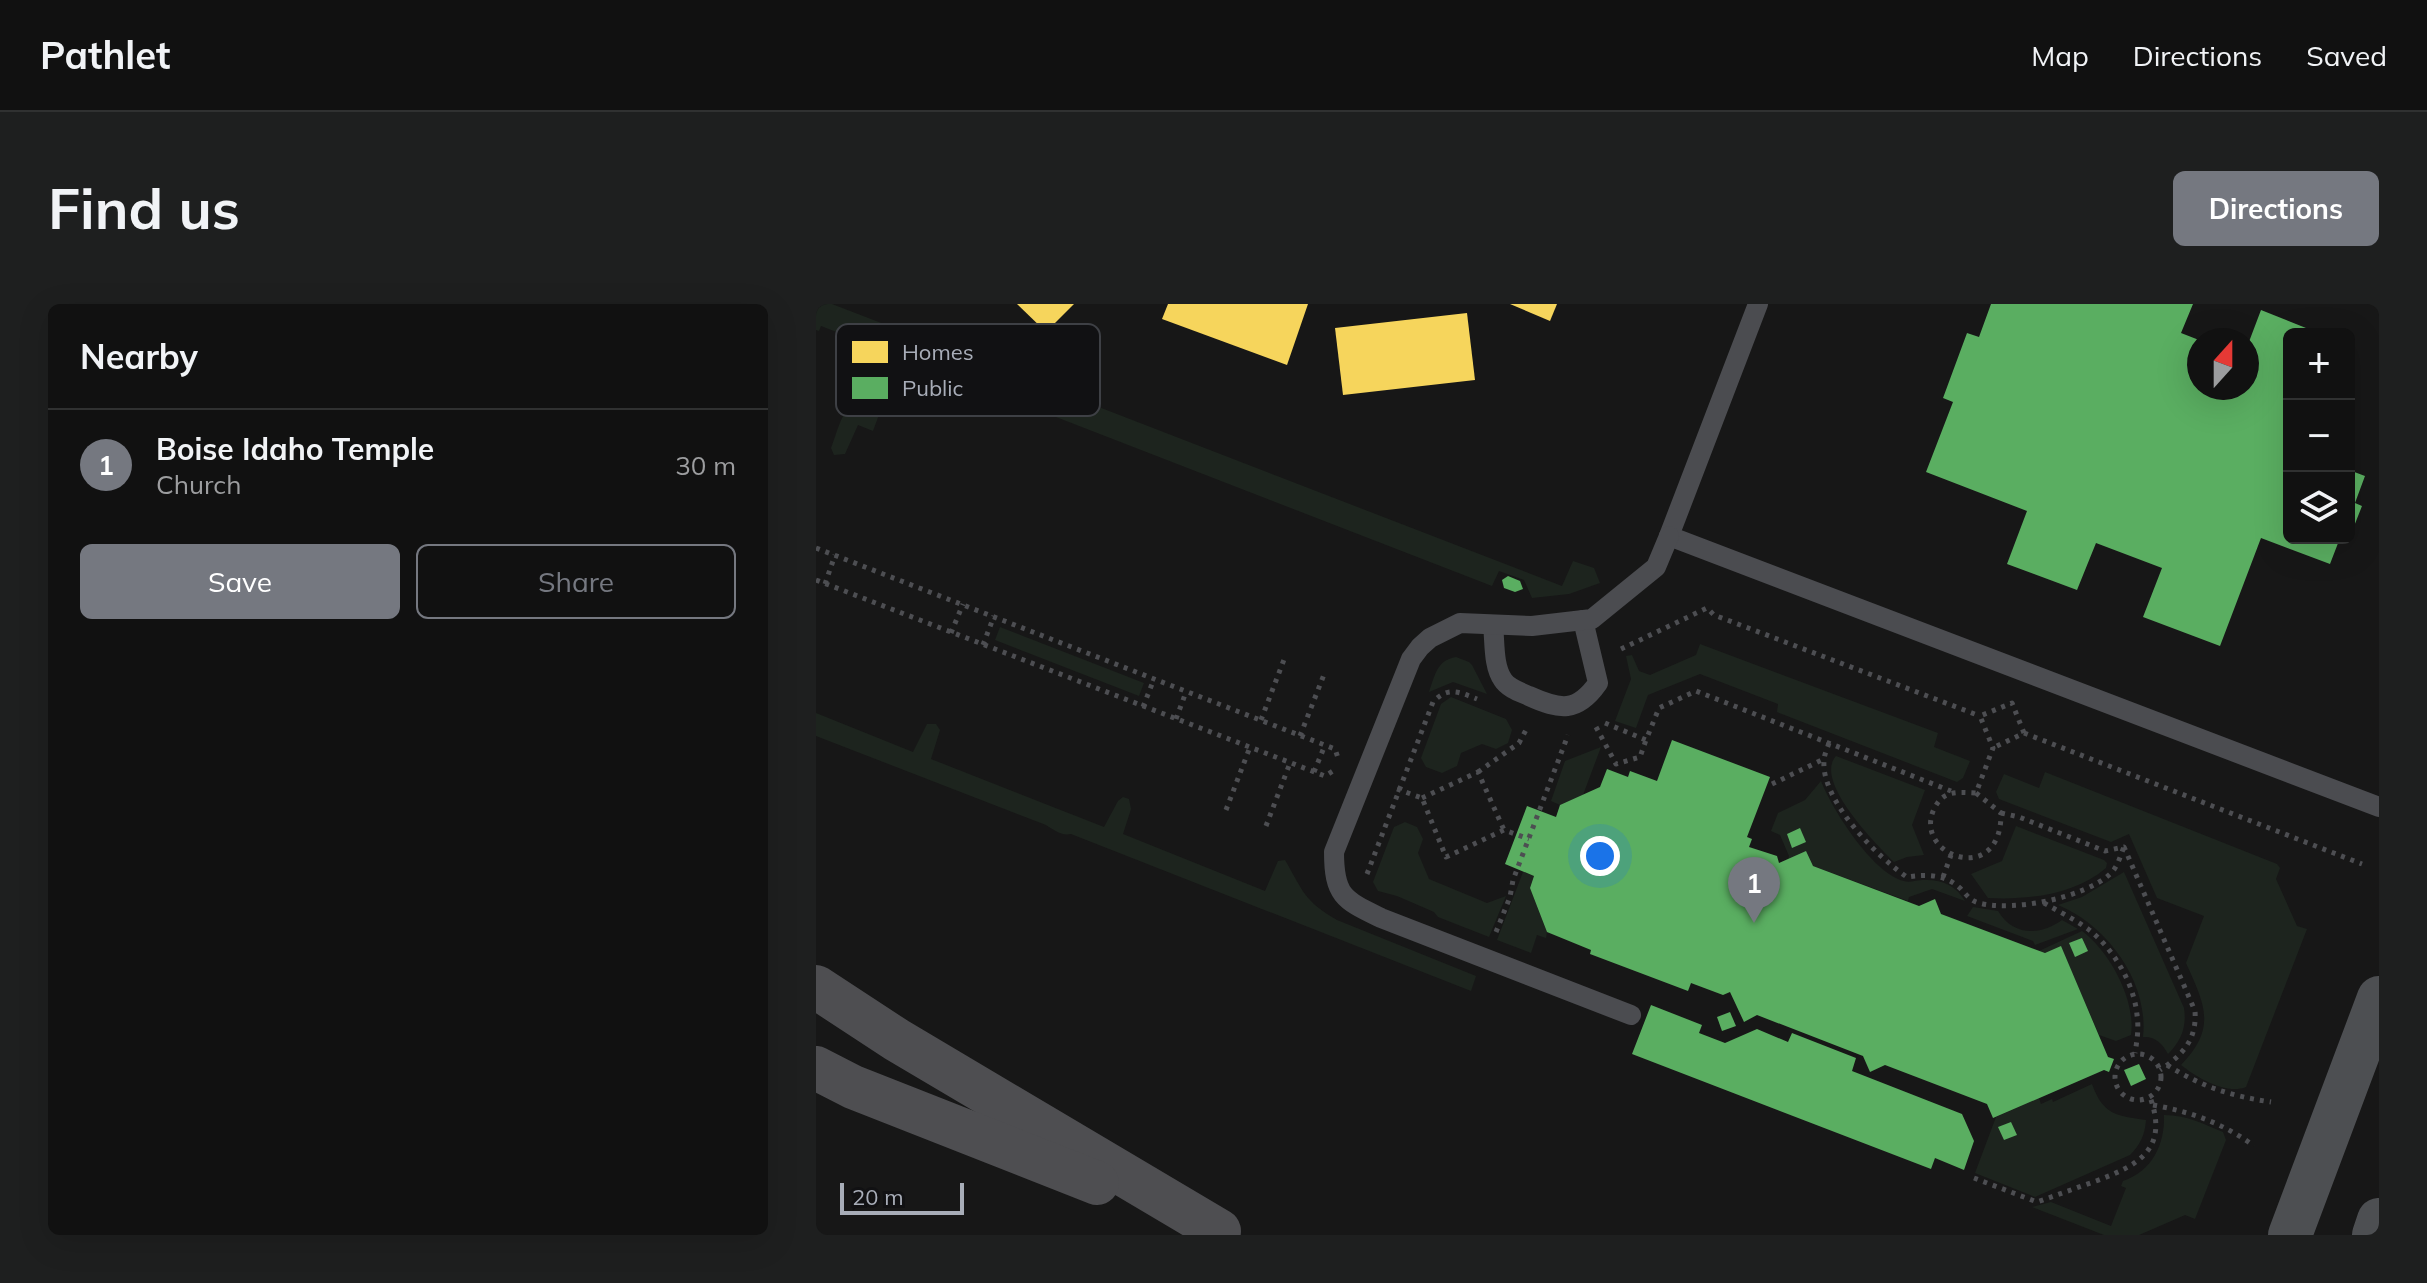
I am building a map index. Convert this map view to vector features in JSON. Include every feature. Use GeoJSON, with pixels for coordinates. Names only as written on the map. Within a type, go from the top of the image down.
{"type":"FeatureCollection","features":[{"type":"Feature","properties":{"kind":"highway"},"geometry":{"type":"LineString","coordinates":[[816,987],[897,1040],[1224,1233]]}},
{"type":"Feature","properties":{"kind":"highway"},"geometry":{"type":"LineString","coordinates":[[816,1068],[853,1087],[1224,1233]]}},
{"type":"Feature","properties":{"kind":"main road"},"geometry":{"type":"LineString","coordinates":[[2290,1235],[2379,998]]}},
{"type":"Feature","properties":{"kind":"main road"},"geometry":{"type":"LineString","coordinates":[[2374,1235],[2379,1220]]}},
{"type":"Feature","properties":{"kind":"lane"},"geometry":{"type":"LineString","coordinates":[[1631,1015],[1381,918],[1346,898],[1334,876],[1334,852],[1411,659],[1420,647],[1444,629],[1460,623],[1532,626],[1592,619],[1656,567],[1758,304]]}},
{"type":"Feature","properties":{"kind":"lane"},"geometry":{"type":"LineString","coordinates":[[1669,536],[2379,807]]}},
{"type":"Feature","properties":{"kind":"lane"},"geometry":{"type":"LineString","coordinates":[[1493,625],[1497,664],[1503,680],[1513,689],[1557,707],[1575,705],[1588,697],[1598,683],[1583,620]]}},
{"type":"Feature","properties":{"kind":"path"},"geometry":{"type":"LineString","coordinates":[[816,548],[1335,749],[1341,767],[1325,776],[816,580]]}},
{"type":"Feature","properties":{"kind":"path"},"geometry":{"type":"LineString","coordinates":[[825,584],[835,555]]}},
{"type":"Feature","properties":{"kind":"path"},"geometry":{"type":"LineString","coordinates":[[951,633],[963,604]]}},
{"type":"Feature","properties":{"kind":"path"},"geometry":{"type":"LineString","coordinates":[[1619,657],[1622,647],[1707,608],[1714,615],[1980,716],[2012,703],[2024,733]]}},
{"type":"Feature","properties":{"kind":"path"},"geometry":{"type":"LineString","coordinates":[[983,645],[994,616]]}},
{"type":"Feature","properties":{"kind":"path"},"geometry":{"type":"LineString","coordinates":[[1261,720],[1285,657]]}},
{"type":"Feature","properties":{"kind":"path"},"geometry":{"type":"LineString","coordinates":[[1300,736],[1325,672]]}},
{"type":"Feature","properties":{"kind":"path"},"geometry":{"type":"LineString","coordinates":[[1143,707],[1154,679]]}},
{"type":"Feature","properties":{"kind":"path"},"geometry":{"type":"LineString","coordinates":[[1366,878],[1396,788],[1433,702],[1441,693],[1452,690],[1478,699]]}},
{"type":"Feature","properties":{"kind":"path"},"geometry":{"type":"LineString","coordinates":[[1596,727],[1616,764],[1640,757],[1659,708],[1696,691],[1952,792],[1976,793],[2001,813],[2019,817],[2105,851],[2124,847]]}},
{"type":"Feature","properties":{"kind":"path"},"geometry":{"type":"LineString","coordinates":[[1176,719],[1186,692]]}},
{"type":"Feature","properties":{"kind":"path"},"geometry":{"type":"LineString","coordinates":[[1605,723],[1609,711]]}},
{"type":"Feature","properties":{"kind":"path"},"geometry":{"type":"LineString","coordinates":[[1976,793],[1993,748],[1980,716]]}},
{"type":"Feature","properties":{"kind":"path"},"geometry":{"type":"LineString","coordinates":[[1396,788],[1422,798],[1478,772],[1519,743],[1532,720]]}},
{"type":"Feature","properties":{"kind":"path"},"geometry":{"type":"LineString","coordinates":[[1585,731],[1605,723],[1646,740]]}},
{"type":"Feature","properties":{"kind":"path"},"geometry":{"type":"LineString","coordinates":[[1484,958],[1571,735],[1556,729]]}},
{"type":"Feature","properties":{"kind":"path"},"geometry":{"type":"LineString","coordinates":[[1993,748],[2024,733],[2362,864]]}},
{"type":"Feature","properties":{"kind":"path"},"geometry":{"type":"LineString","coordinates":[[1829,743],[1824,771],[1832,792],[1874,851],[1907,877],[1929,874],[1943,877],[1975,902],[1996,906],[2043,902],[2077,891],[2109,876],[2124,847]]}},
{"type":"Feature","properties":{"kind":"path"},"geometry":{"type":"LineString","coordinates":[[1314,772],[1325,745]]}},
{"type":"Feature","properties":{"kind":"path"},"geometry":{"type":"LineString","coordinates":[[1226,810],[1250,747]]}},
{"type":"Feature","properties":{"kind":"path"},"geometry":{"type":"LineString","coordinates":[[1772,784],[1824,759]]}},
{"type":"Feature","properties":{"kind":"path"},"geometry":{"type":"LineString","coordinates":[[1266,826],[1290,763]]}},
{"type":"Feature","properties":{"kind":"path"},"geometry":{"type":"LineString","coordinates":[[1478,772],[1504,830]]}},
{"type":"Feature","properties":{"kind":"path"},"geometry":{"type":"LineString","coordinates":[[1952,792],[1942,797],[1936,805],[1929,824],[1937,843],[1951,855],[1985,856],[1998,838],[2001,813]]}},
{"type":"Feature","properties":{"kind":"path"},"geometry":{"type":"LineString","coordinates":[[1422,798],[1446,857],[1504,830],[1529,839]]}},
{"type":"Feature","properties":{"kind":"path"},"geometry":{"type":"LineString","coordinates":[[2124,847],[2195,1011],[2193,1037],[2186,1048],[2160,1070]]}},
{"type":"Feature","properties":{"kind":"path"},"geometry":{"type":"LineString","coordinates":[[1943,877],[1951,855]]}},
{"type":"Feature","properties":{"kind":"path"},"geometry":{"type":"LineString","coordinates":[[2043,902],[2085,927],[2101,939],[2112,953],[2134,1000],[2137,1015],[2135,1053]]}},
{"type":"Feature","properties":{"kind":"path"},"geometry":{"type":"LineString","coordinates":[[2135,1053],[2154,1059],[2161,1081],[2150,1097],[2139,1101],[2119,1091],[2115,1084],[2119,1062],[2135,1053]]}},
{"type":"Feature","properties":{"kind":"path"},"geometry":{"type":"LineString","coordinates":[[2167,1065],[2192,1081],[2231,1095],[2271,1102]]}},
{"type":"Feature","properties":{"kind":"path"},"geometry":{"type":"LineString","coordinates":[[1974,1178],[2037,1202],[2135,1165],[2148,1151],[2156,1131],[2150,1097]]}},
{"type":"Feature","properties":{"kind":"path"},"geometry":{"type":"LineString","coordinates":[[2153,1105],[2199,1115],[2236,1133],[2254,1146]]}},
{"type":"Feature","properties":{"kind":"shaded area"},"geometry":{"type":"Polygon","coordinates":[[[816,304],[832,304],[884,324],[836,324],[836,332],[821,326],[819,331],[816,330],[816,304]]]}},
{"type":"Feature","properties":{"kind":"shaded area"},"geometry":{"type":"Polygon","coordinates":[[[1100,408],[1562,586],[1573,561],[1594,568],[1600,583],[1569,594],[1532,598],[1524,580],[1499,571],[1492,586],[1053,416],[1100,416],[1100,408]]]}},
{"type":"Feature","properties":{"kind":"shaded area"},"geometry":{"type":"Polygon","coordinates":[[[843,416],[878,416],[873,431],[858,425],[845,454],[834,455],[831,448],[843,416]]]}},
{"type":"Feature","properties":{"kind":"shaded area"},"geometry":{"type":"Polygon","coordinates":[[[1000,627],[1144,683],[1139,696],[995,640],[1000,627]]]}},
{"type":"Feature","properties":{"kind":"shaded area"},"geometry":{"type":"Polygon","coordinates":[[[1700,644],[1938,733],[1934,747],[1970,761],[1963,778],[1957,782],[1777,712],[1778,704],[1700,674],[1648,695],[1636,728],[1615,721],[1631,679],[1626,656],[1632,655],[1639,671],[1650,675],[1696,655],[1700,644]]]}},
{"type":"Feature","properties":{"kind":"shaded area"},"geometry":{"type":"Polygon","coordinates":[[[1456,657],[1472,665],[1487,694],[1453,682],[1429,692],[1441,665],[1456,657]]]}},
{"type":"Feature","properties":{"kind":"shaded area"},"geometry":{"type":"Polygon","coordinates":[[[1451,697],[1506,719],[1512,730],[1508,743],[1496,749],[1482,744],[1461,753],[1457,766],[1442,773],[1426,767],[1421,758],[1441,704],[1451,697]]]}},
{"type":"Feature","properties":{"kind":"shaded area"},"geometry":{"type":"Polygon","coordinates":[[[816,713],[913,752],[927,724],[936,724],[940,730],[931,759],[1104,827],[1118,801],[1123,797],[1129,799],[1131,809],[1123,834],[1265,891],[1278,861],[1285,860],[1305,894],[1317,907],[1337,920],[1476,976],[1471,991],[816,736],[816,713]]]}},
{"type":"Feature","properties":{"kind":"shaded area"},"geometry":{"type":"Polygon","coordinates":[[[1601,747],[1583,795],[1560,805],[1551,801],[1565,761],[1601,747]]]}},
{"type":"Feature","properties":{"kind":"shaded area"},"geometry":{"type":"Polygon","coordinates":[[[1836,756],[1925,790],[1912,825],[1924,855],[1894,862],[1875,842],[1850,812],[1833,781],[1831,767],[1836,756]]]}},
{"type":"Feature","properties":{"kind":"shaded area"},"geometry":{"type":"Polygon","coordinates":[[[2045,772],[2277,864],[2280,868],[2276,879],[2297,926],[2307,929],[2246,1087],[2221,1087],[2181,1065],[2200,1039],[2203,1028],[2202,1004],[2186,963],[2204,916],[2157,898],[2129,834],[2111,842],[1999,799],[1996,792],[2004,774],[2039,788],[2045,772]]]}},
{"type":"Feature","properties":{"kind":"shaded area"},"geometry":{"type":"Polygon","coordinates":[[[1821,781],[1855,839],[1892,876],[1906,882],[1942,882],[1957,891],[1965,901],[1932,889],[1909,897],[1908,901],[1813,866],[1788,860],[1780,835],[1771,831],[1778,813],[1805,800],[1821,781]]]}},
{"type":"Feature","properties":{"kind":"shaded area"},"geometry":{"type":"Polygon","coordinates":[[[1405,822],[1417,827],[1423,839],[1418,853],[1429,879],[1487,903],[1506,896],[1489,937],[1438,917],[1434,912],[1397,896],[1378,891],[1373,882],[1394,827],[1405,822]]]}},
{"type":"Feature","properties":{"kind":"shaded area"},"geometry":{"type":"Polygon","coordinates":[[[2016,826],[2104,860],[2106,868],[2080,884],[2050,894],[1988,898],[1971,874],[2002,861],[2016,826]]]}},
{"type":"Feature","properties":{"kind":"shaded area"},"geometry":{"type":"Polygon","coordinates":[[[1523,872],[1534,876],[1530,888],[1547,932],[1546,938],[1537,935],[1531,953],[1497,940],[1523,872]]]}},
{"type":"Feature","properties":{"kind":"shaded area"},"geometry":{"type":"Polygon","coordinates":[[[2124,872],[2184,1008],[2182,1033],[2168,1054],[2158,1041],[2143,1037],[2139,996],[2121,958],[2093,926],[2058,905],[2082,897],[2124,872]]]}},
{"type":"Feature","properties":{"kind":"shaded area"},"geometry":{"type":"Polygon","coordinates":[[[1973,907],[1998,911],[2011,925],[2027,931],[2045,929],[2062,920],[2078,929],[2035,945],[2033,941],[1967,916],[1973,907]]]}},
{"type":"Feature","properties":{"kind":"shaded area"},"geometry":{"type":"Polygon","coordinates":[[[2082,931],[2102,951],[2125,992],[2131,1035],[2116,1041],[2099,1035],[2061,947],[2045,953],[2039,951],[2082,931]]]}},
{"type":"Feature","properties":{"kind":"shaded area"},"geometry":{"type":"Polygon","coordinates":[[[2092,1084],[2101,1102],[2112,1112],[2146,1120],[2141,1139],[2130,1155],[2035,1197],[1975,1173],[1996,1117],[2039,1098],[2041,1104],[2052,1099],[2053,1102],[2092,1084]]]}},
{"type":"Feature","properties":{"kind":"shaded area"},"geometry":{"type":"Polygon","coordinates":[[[2164,1115],[2202,1123],[2223,1132],[2226,1140],[2195,1219],[2185,1215],[2139,1235],[2104,1235],[2032,1207],[2051,1202],[2111,1226],[2126,1188],[2121,1186],[2123,1181],[2142,1171],[2155,1156],[2162,1137],[2164,1115]]]}},
{"type":"Feature","properties":{"kind":"building: Homes"},"geometry":{"type":"Polygon","coordinates":[[[1017,304],[1074,304],[1054,324],[1038,324],[1017,304]]]}},
{"type":"Feature","properties":{"kind":"building: Homes"},"geometry":{"type":"Polygon","coordinates":[[[1168,304],[1308,304],[1287,365],[1162,319],[1168,304]]]}},
{"type":"Feature","properties":{"kind":"building: Homes"},"geometry":{"type":"Polygon","coordinates":[[[1510,304],[1557,304],[1550,321],[1510,304]]]}},
{"type":"Feature","properties":{"kind":"building: Homes"},"geometry":{"type":"Polygon","coordinates":[[[1467,313],[1475,380],[1343,395],[1335,328],[1467,313]]]}},
{"type":"Feature","properties":{"kind":"building: Public"},"geometry":{"type":"Polygon","coordinates":[[[1991,304],[2193,304],[2181,333],[2187,335],[2187,400],[2259,400],[2259,328],[2254,328],[2261,310],[2306,328],[2283,328],[2283,544],[2338,544],[2330,564],[2261,538],[2220,646],[2143,617],[2162,568],[2096,543],[2077,590],[2007,564],[2027,511],[1926,472],[1953,402],[1943,398],[1967,333],[1979,337],[1991,304]]]}},
{"type":"Feature","properties":{"kind":"building: Public"},"geometry":{"type":"Polygon","coordinates":[[[2355,472],[2365,476],[2355,503],[2355,472]]]}},
{"type":"Feature","properties":{"kind":"building: Public"},"geometry":{"type":"Polygon","coordinates":[[[2355,503],[2362,506],[2355,524],[2355,503]]]}},
{"type":"Feature","properties":{"kind":"building: Public"},"geometry":{"type":"Polygon","coordinates":[[[1508,576],[1520,581],[1523,589],[1515,592],[1504,588],[1502,580],[1508,576]]]}},
{"type":"Feature","properties":{"kind":"building: Public"},"geometry":{"type":"Polygon","coordinates":[[[1672,740],[1770,777],[1747,837],[1752,839],[1749,847],[1777,856],[1779,863],[1806,851],[1813,866],[1919,906],[1935,899],[1941,914],[2045,953],[2061,946],[2108,1057],[2114,1059],[2109,1072],[2104,1070],[1993,1118],[1987,1104],[1885,1065],[1870,1072],[1863,1056],[1757,1015],[1744,1022],[1730,992],[1723,995],[1691,983],[1688,991],[1590,954],[1591,950],[1547,932],[1530,888],[1534,876],[1505,864],[1527,806],[1556,817],[1560,805],[1600,787],[1607,769],[1628,777],[1630,771],[1657,781],[1672,740]]]}},
{"type":"Feature","properties":{"kind":"building: Public"},"geometry":{"type":"Polygon","coordinates":[[[1800,828],[1806,842],[1792,848],[1787,834],[1800,828]]]}},
{"type":"Feature","properties":{"kind":"building: Public"},"geometry":{"type":"Polygon","coordinates":[[[2082,938],[2088,951],[2075,957],[2069,943],[2082,938]]]}},
{"type":"Feature","properties":{"kind":"building: Public"},"geometry":{"type":"Polygon","coordinates":[[[1651,1005],[1702,1025],[1699,1033],[1725,1043],[1757,1029],[1788,1042],[1792,1033],[1856,1058],[1852,1071],[1962,1114],[1974,1141],[1964,1170],[1935,1158],[1931,1169],[1632,1054],[1651,1005]]]}},
{"type":"Feature","properties":{"kind":"building: Public"},"geometry":{"type":"Polygon","coordinates":[[[1730,1012],[1736,1026],[1722,1031],[1717,1017],[1730,1012]]]}},
{"type":"Feature","properties":{"kind":"building: Public"},"geometry":{"type":"Polygon","coordinates":[[[2139,1064],[2146,1079],[2131,1086],[2124,1070],[2139,1064]]]}},
{"type":"Feature","properties":{"kind":"building: Public"},"geometry":{"type":"Polygon","coordinates":[[[2011,1122],[2017,1135],[2004,1140],[1998,1127],[2011,1122]]]}},
{"type":"Feature","properties":{"kind":"place","name":"Boise Idaho Temple"},"geometry":{"type":"Point","coordinates":[1754,923]}}]}
